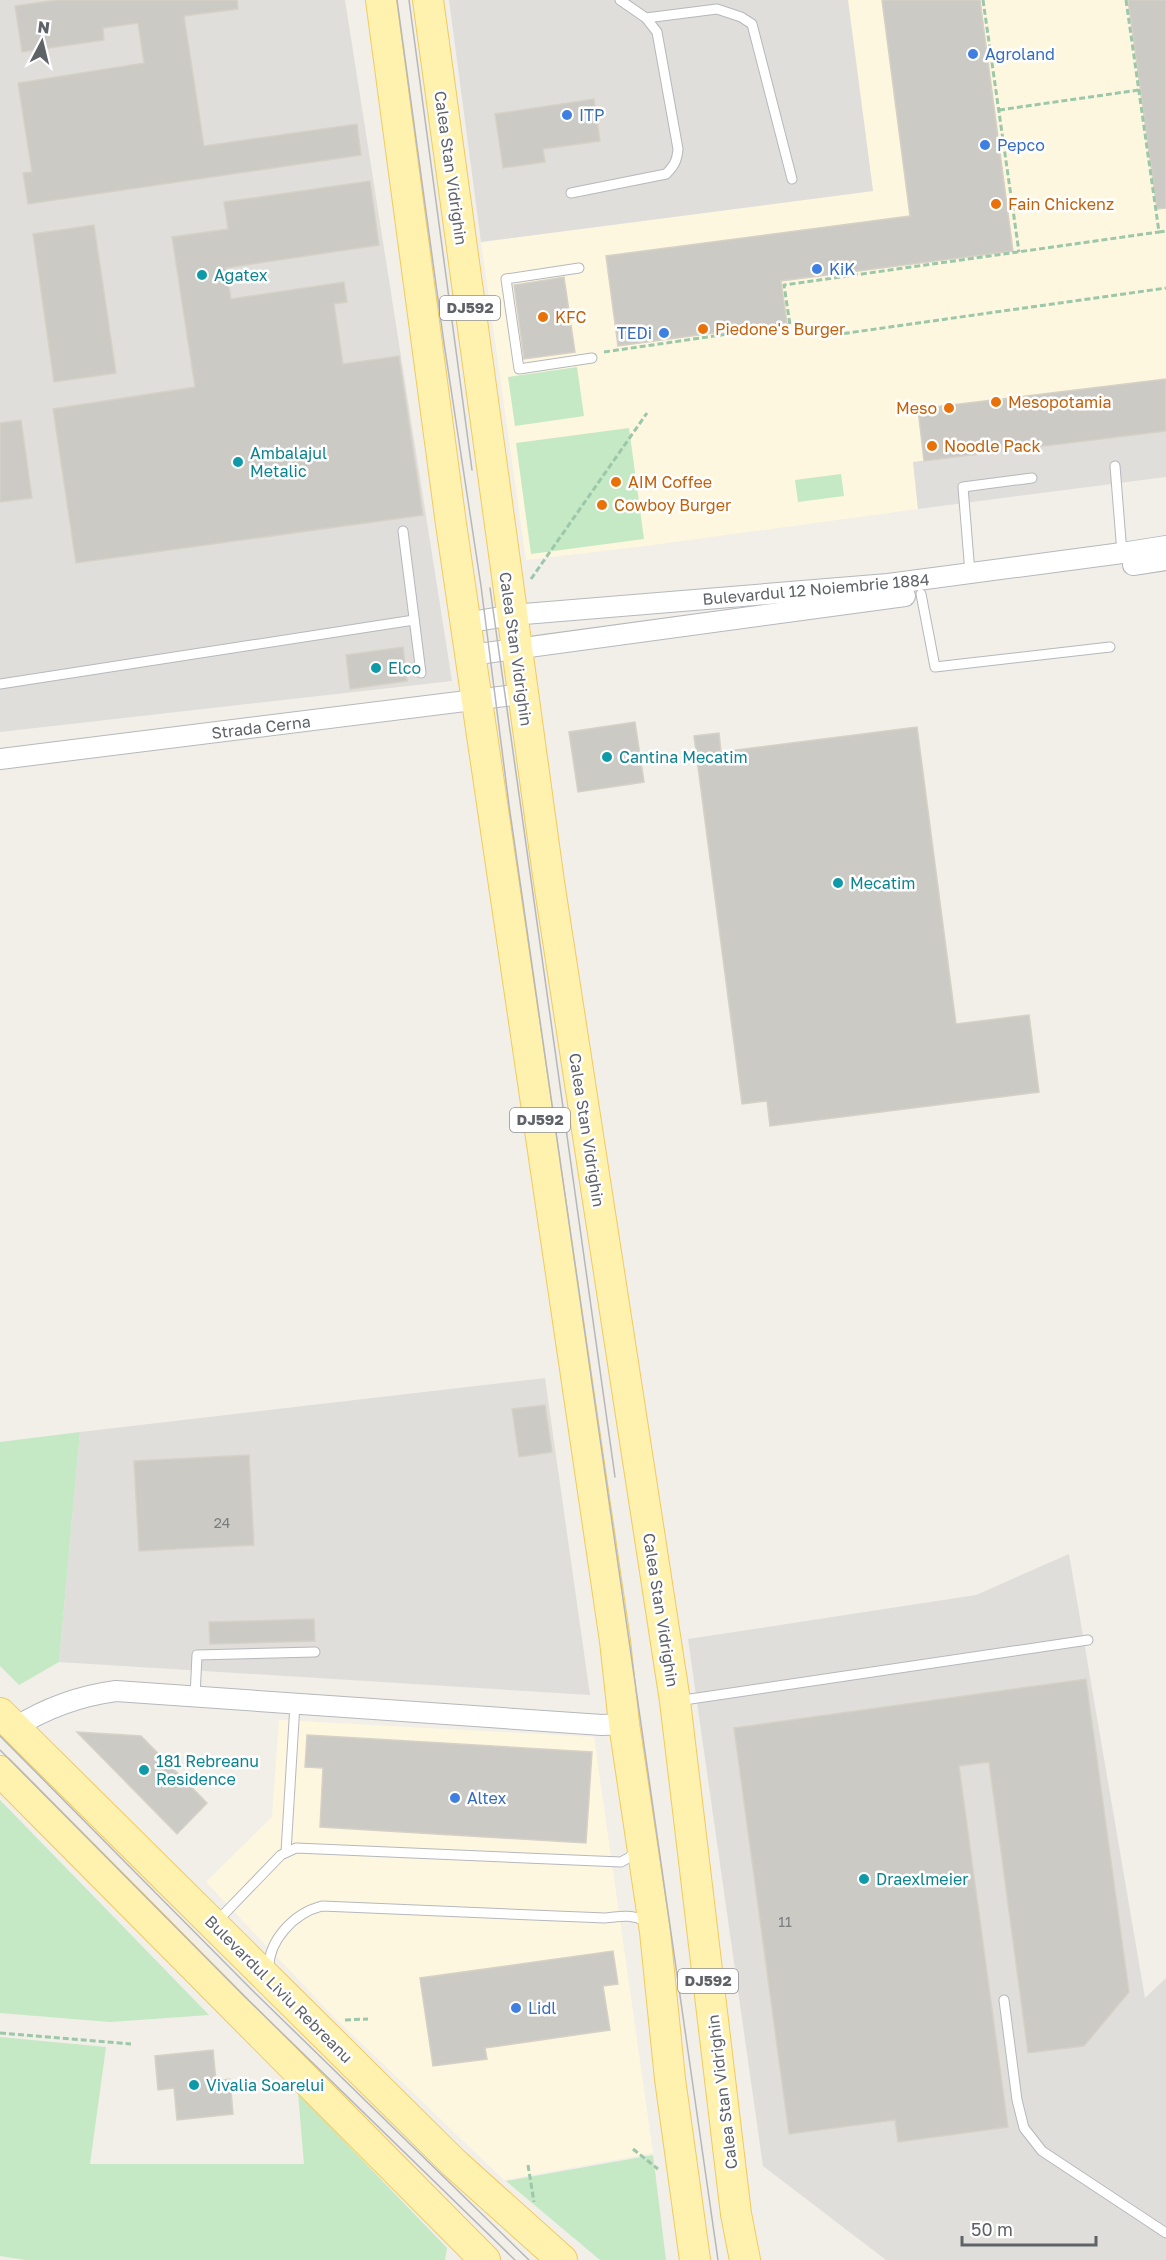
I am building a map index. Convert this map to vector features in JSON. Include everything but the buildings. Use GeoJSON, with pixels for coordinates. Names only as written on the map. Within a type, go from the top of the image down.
{"type":"FeatureCollection","features":[{"type":"Feature","properties":{"kind":"main road","name":"DJ592"},"geometry":{"type":"LineString","coordinates":[[381,0],[466,623],[601,1540],[624,1724],[655,1932],[670,2079],[696,2260]]}},
{"type":"Feature","properties":{"kind":"main road","name":"Calea Stan Vidrighin"},"geometry":{"type":"LineString","coordinates":[[428,0],[522,694],[675,1701],[736,2214],[745,2260]]}},
{"type":"Feature","properties":{"kind":"main road","name":"Bulevardul Liviu Rebreanu"},"geometry":{"type":"LineString","coordinates":[[7,1720],[454,2163],[561,2260]]}},
{"type":"Feature","properties":{"kind":"main road"},"geometry":{"type":"LineString","coordinates":[[0,1771],[485,2260]]}},
{"type":"Feature","properties":{"kind":"street","name":"Bulevardul 12 Noiembrie 1884"},"geometry":{"type":"LineString","coordinates":[[466,623],[512,615],[888,585],[1122,554],[1166,546]]}},
{"type":"Feature","properties":{"kind":"street","name":"Bulevardul 12 Noiembrie 1884"},"geometry":{"type":"LineString","coordinates":[[471,654],[1166,560]]}},
{"type":"Feature","properties":{"kind":"street","name":"Strada Cerna"},"geometry":{"type":"LineString","coordinates":[[0,759],[522,694]]}},
{"type":"Feature","properties":{"kind":"street"},"geometry":{"type":"LineString","coordinates":[[7,1720],[88,1695],[116,1691],[602,1725],[624,1724]]}},
{"type":"Feature","properties":{"kind":"lane"},"geometry":{"type":"LineString","coordinates":[[571,194],[666,174],[674,166],[677,158],[678,149],[657,32],[646,18],[620,0]]}},
{"type":"Feature","properties":{"kind":"lane"},"geometry":{"type":"LineString","coordinates":[[646,18],[717,9],[752,24],[792,179]]}},
{"type":"Feature","properties":{"kind":"lane"},"geometry":{"type":"LineString","coordinates":[[579,268],[506,279],[519,369],[592,358]]}},
{"type":"Feature","properties":{"kind":"lane"},"geometry":{"type":"LineString","coordinates":[[1115,466],[1122,554]]}},
{"type":"Feature","properties":{"kind":"lane"},"geometry":{"type":"LineString","coordinates":[[970,573],[963,487],[1032,478]]}},
{"type":"Feature","properties":{"kind":"lane"},"geometry":{"type":"LineString","coordinates":[[404,531],[420,673]]}},
{"type":"Feature","properties":{"kind":"lane"},"geometry":{"type":"LineString","coordinates":[[921,594],[935,667],[1110,647]]}},
{"type":"Feature","properties":{"kind":"lane"},"geometry":{"type":"LineString","coordinates":[[0,684],[414,620]]}},
{"type":"Feature","properties":{"kind":"lane"},"geometry":{"type":"LineString","coordinates":[[675,1701],[1088,1640]]}},
{"type":"Feature","properties":{"kind":"lane"},"geometry":{"type":"LineString","coordinates":[[195,1697],[196,1655],[315,1652]]}},
{"type":"Feature","properties":{"kind":"lane"},"geometry":{"type":"LineString","coordinates":[[286,1852],[295,1704]]}},
{"type":"Feature","properties":{"kind":"lane"},"geometry":{"type":"LineString","coordinates":[[208,1918],[223,1916],[281,1855],[296,1848],[621,1862],[630,1857],[642,1839]]}},
{"type":"Feature","properties":{"kind":"lane"},"geometry":{"type":"LineString","coordinates":[[274,1984],[269,1961],[272,1945],[308,1909],[322,1906],[604,1918],[628,1915],[646,1921],[655,1932]]}},
{"type":"Feature","properties":{"kind":"lane"},"geometry":{"type":"LineString","coordinates":[[1004,2000],[1017,2100],[1024,2128],[1042,2151],[1166,2233]]}},
{"type":"Feature","properties":{"kind":"path"},"geometry":{"type":"LineString","coordinates":[[983,0],[1019,252]]}},
{"type":"Feature","properties":{"kind":"path"},"geometry":{"type":"LineString","coordinates":[[1126,0],[1160,232]]}},
{"type":"Feature","properties":{"kind":"path"},"geometry":{"type":"LineString","coordinates":[[999,110],[1139,90]]}},
{"type":"Feature","properties":{"kind":"path"},"geometry":{"type":"LineString","coordinates":[[603,352],[790,325],[784,285],[1166,231],[1166,236]]}},
{"type":"Feature","properties":{"kind":"path"},"geometry":{"type":"LineString","coordinates":[[826,336],[1166,288]]}},
{"type":"Feature","properties":{"kind":"path"},"geometry":{"type":"LineString","coordinates":[[530,581],[647,413]]}},
{"type":"Feature","properties":{"kind":"path"},"geometry":{"type":"LineString","coordinates":[[338,2021],[368,2019]]}},
{"type":"Feature","properties":{"kind":"path"},"geometry":{"type":"LineString","coordinates":[[0,2033],[131,2044]]}},
{"type":"Feature","properties":{"kind":"path"},"geometry":{"type":"LineString","coordinates":[[633,2149],[662,2172]]}},
{"type":"Feature","properties":{"kind":"path"},"geometry":{"type":"LineString","coordinates":[[528,2165],[536,2212]]}},
{"type":"Feature","properties":{"kind":"shaded area"},"geometry":{"type":"Polygon","coordinates":[[[0,0],[345,0],[452,681],[0,732],[0,0]]]}},
{"type":"Feature","properties":{"kind":"shaded area"},"geometry":{"type":"Polygon","coordinates":[[[449,0],[848,0],[873,191],[481,242],[449,0]]]}},
{"type":"Feature","properties":{"kind":"shaded area"},"geometry":{"type":"Polygon","coordinates":[[[848,0],[1166,0],[1166,431],[913,462],[918,509],[526,560],[481,242],[873,191],[848,0]]]}},
{"type":"Feature","properties":{"kind":"shaded area"},"geometry":{"type":"Polygon","coordinates":[[[1166,431],[1166,477],[918,509],[913,462],[1166,431]]]}},
{"type":"Feature","properties":{"kind":"shaded area"},"geometry":{"type":"Polygon","coordinates":[[[545,1378],[590,1695],[59,1662],[80,1432],[545,1378]]]}},
{"type":"Feature","properties":{"kind":"shaded area"},"geometry":{"type":"Polygon","coordinates":[[[1069,1554],[1145,1998],[1166,1978],[1166,2260],[886,2260],[763,2166],[688,1639],[976,1595],[1069,1554]]]}},
{"type":"Feature","properties":{"kind":"shaded area"},"geometry":{"type":"Polygon","coordinates":[[[279,1720],[594,1737],[653,2153],[504,2180],[333,2016],[206,1882],[272,1817],[279,1720]]]}},
{"type":"Feature","properties":{"kind":"green space"},"geometry":{"type":"Polygon","coordinates":[[[577,367],[584,416],[515,426],[508,377],[577,367]]]}},
{"type":"Feature","properties":{"kind":"green space"},"geometry":{"type":"Polygon","coordinates":[[[629,428],[644,539],[531,554],[516,443],[629,428]]]}},
{"type":"Feature","properties":{"kind":"green space"},"geometry":{"type":"Polygon","coordinates":[[[841,474],[844,496],[798,502],[795,480],[841,474]]]}},
{"type":"Feature","properties":{"kind":"green space"},"geometry":{"type":"Polygon","coordinates":[[[80,1432],[59,1662],[19,1685],[0,1666],[0,1442],[80,1432]]]}},
{"type":"Feature","properties":{"kind":"green space"},"geometry":{"type":"Polygon","coordinates":[[[0,1800],[209,2015],[110,2022],[0,2013],[0,1800]]]}},
{"type":"Feature","properties":{"kind":"green space"},"geometry":{"type":"Polygon","coordinates":[[[0,2037],[106,2047],[90,2164],[304,2164],[298,2093],[447,2248],[445,2260],[26,2260],[0,2256],[0,2037]]]}},
{"type":"Feature","properties":{"kind":"green space"},"geometry":{"type":"Polygon","coordinates":[[[653,2155],[666,2260],[600,2260],[506,2181],[653,2155]]]}},
{"type":"Feature","properties":{"kind":"tram line"},"geometry":{"type":"LineString","coordinates":[[397,0],[444,343],[481,586],[509,805],[718,2260]]}},
{"type":"Feature","properties":{"kind":"tram line"},"geometry":{"type":"LineString","coordinates":[[409,0],[472,470]]}},
{"type":"Feature","properties":{"kind":"tram line"},"geometry":{"type":"LineString","coordinates":[[490,588],[615,1477]]}},
{"type":"Feature","properties":{"kind":"tram line"},"geometry":{"type":"LineString","coordinates":[[0,1736],[253,1991],[529,2260]]}},
{"type":"Feature","properties":{"kind":"tram line"},"geometry":{"type":"LineString","coordinates":[[0,1750],[245,1997],[515,2260]]}},
{"type":"Feature","properties":{"kind":"place","name":"Agroland"},"geometry":{"type":"Point","coordinates":[973,54]}},
{"type":"Feature","properties":{"kind":"place","name":"ITP"},"geometry":{"type":"Point","coordinates":[567,115]}},
{"type":"Feature","properties":{"kind":"place","name":"Pepco"},"geometry":{"type":"Point","coordinates":[985,145]}},
{"type":"Feature","properties":{"kind":"place","name":"Fain Chickenz"},"geometry":{"type":"Point","coordinates":[996,204]}},
{"type":"Feature","properties":{"kind":"place","name":"KiK"},"geometry":{"type":"Point","coordinates":[817,269]}},
{"type":"Feature","properties":{"kind":"place","name":"Agatex"},"geometry":{"type":"Point","coordinates":[202,275]}},
{"type":"Feature","properties":{"kind":"place","name":"KFC"},"geometry":{"type":"Point","coordinates":[543,317]}},
{"type":"Feature","properties":{"kind":"place","name":"Piedone's Burger"},"geometry":{"type":"Point","coordinates":[703,329]}},
{"type":"Feature","properties":{"kind":"place","name":"TEDi"},"geometry":{"type":"Point","coordinates":[664,333]}},
{"type":"Feature","properties":{"kind":"place","name":"Mesopotamia"},"geometry":{"type":"Point","coordinates":[996,402]}},
{"type":"Feature","properties":{"kind":"place","name":"Meso"},"geometry":{"type":"Point","coordinates":[949,408]}},
{"type":"Feature","properties":{"kind":"place","name":"Noodle Pack"},"geometry":{"type":"Point","coordinates":[932,446]}},
{"type":"Feature","properties":{"kind":"place","name":"Ambalajul Metalic"},"geometry":{"type":"Point","coordinates":[238,462]}},
{"type":"Feature","properties":{"kind":"place","name":"AIM Coffee"},"geometry":{"type":"Point","coordinates":[616,482]}},
{"type":"Feature","properties":{"kind":"place","name":"Cowboy Burger"},"geometry":{"type":"Point","coordinates":[602,505]}},
{"type":"Feature","properties":{"kind":"place","name":"Elco"},"geometry":{"type":"Point","coordinates":[376,668]}},
{"type":"Feature","properties":{"kind":"place","name":"Cantina Mecatim"},"geometry":{"type":"Point","coordinates":[607,757]}},
{"type":"Feature","properties":{"kind":"place","name":"Mecatim"},"geometry":{"type":"Point","coordinates":[838,883]}},
{"type":"Feature","properties":{"kind":"place","name":"181 Rebreanu Residence"},"geometry":{"type":"Point","coordinates":[144,1770]}},
{"type":"Feature","properties":{"kind":"place","name":"Altex"},"geometry":{"type":"Point","coordinates":[455,1798]}},
{"type":"Feature","properties":{"kind":"place","name":"Draexlmeier"},"geometry":{"type":"Point","coordinates":[864,1879]}},
{"type":"Feature","properties":{"kind":"place","name":"Lidl"},"geometry":{"type":"Point","coordinates":[516,2008]}},
{"type":"Feature","properties":{"kind":"place","name":"Vivalia Soarelui"},"geometry":{"type":"Point","coordinates":[194,2085]}}]}
